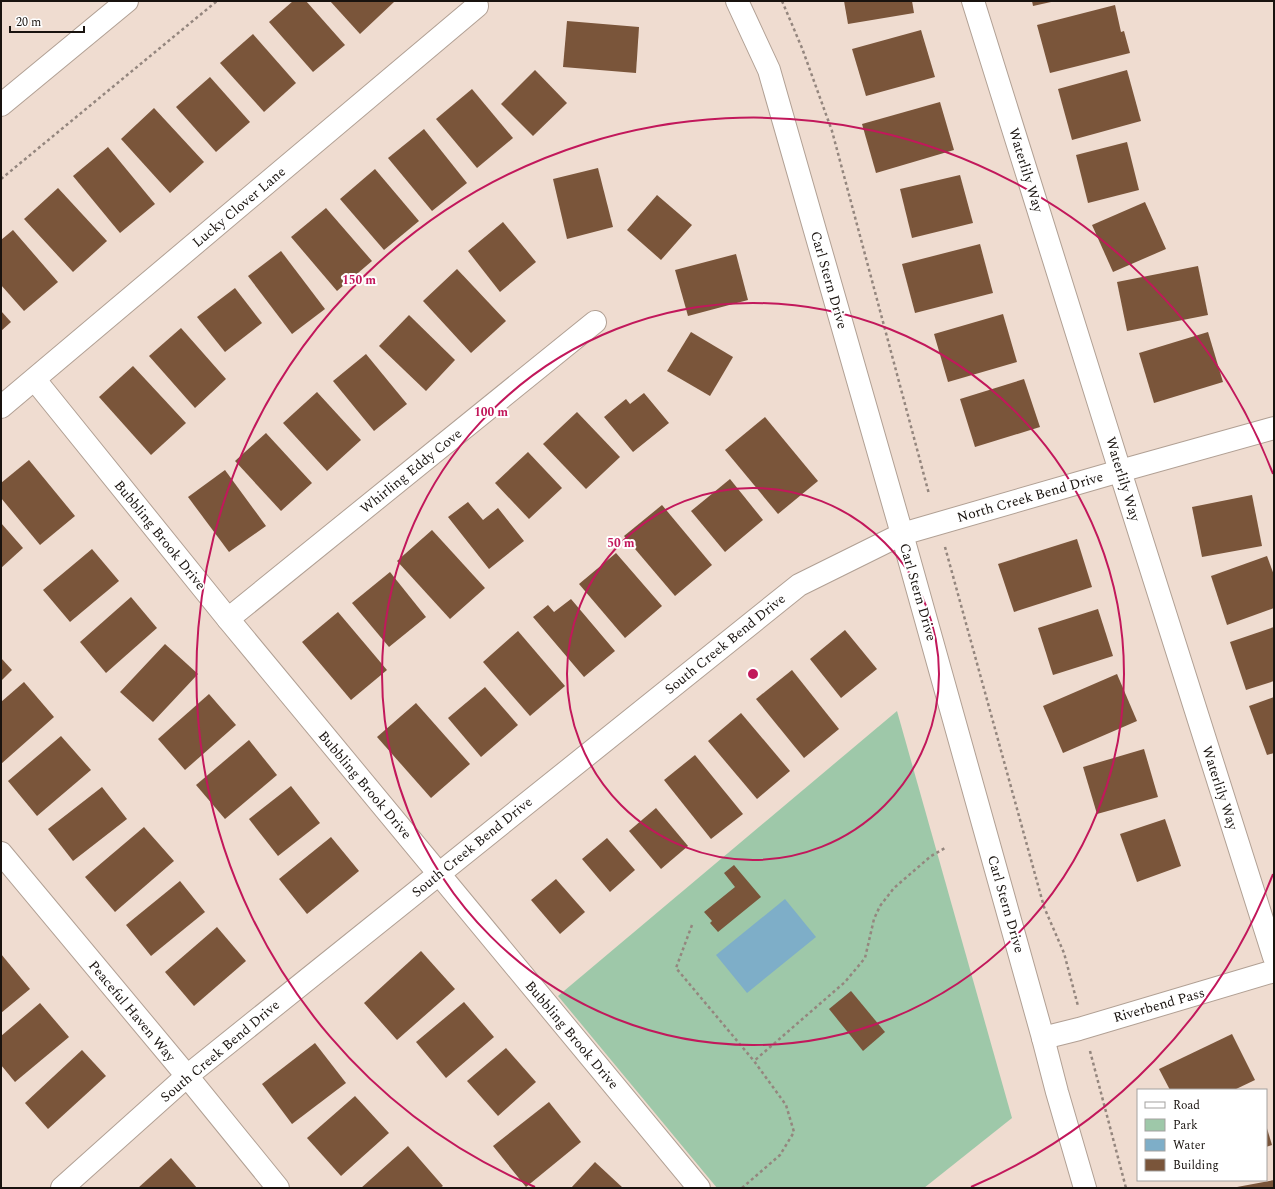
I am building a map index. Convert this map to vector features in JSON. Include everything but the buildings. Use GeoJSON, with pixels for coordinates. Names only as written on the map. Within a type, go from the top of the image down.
{"type":"FeatureCollection","features":[{"type":"Feature","properties":{"kind":"street"},"geometry":{"type":"LineString","coordinates":[[1,106],[127,1]]}},
{"type":"Feature","properties":{"kind":"street","name":"Carl Stern Drive"},"geometry":{"type":"LineString","coordinates":[[737,1],[769,70],[902,534],[1085,1188]]}},
{"type":"Feature","properties":{"kind":"street","name":"Waterlily Way"},"geometry":{"type":"LineString","coordinates":[[973,1],[1274,957]]}},
{"type":"Feature","properties":{"kind":"street","name":"Lucky Clover Lane"},"geometry":{"type":"LineString","coordinates":[[1,407],[35,380],[477,6]]}},
{"type":"Feature","properties":{"kind":"street","name":"Whirling Eddy Cove"},"geometry":{"type":"LineString","coordinates":[[228,619],[594,322]]}},
{"type":"Feature","properties":{"kind":"street","name":"Bubbling Brook Drive"},"geometry":{"type":"LineString","coordinates":[[35,380],[228,619],[699,1188]]}},
{"type":"Feature","properties":{"kind":"street","name":"North Creek Bend Drive"},"geometry":{"type":"LineString","coordinates":[[902,534],[1274,428]]}},
{"type":"Feature","properties":{"kind":"street","name":"South Creek Bend Drive"},"geometry":{"type":"LineString","coordinates":[[62,1188],[187,1076],[799,584],[902,534]]}},
{"type":"Feature","properties":{"kind":"street","name":"Peaceful Haven Way"},"geometry":{"type":"LineString","coordinates":[[1,853],[187,1076],[278,1188]]}},
{"type":"Feature","properties":{"kind":"street","name":"Riverbend Pass"},"geometry":{"type":"LineString","coordinates":[[1043,1038],[1079,1029],[1274,971]]}},
{"type":"Feature","properties":{"kind":"path"},"geometry":{"type":"LineString","coordinates":[[1,179],[217,1]]}},
{"type":"Feature","properties":{"kind":"path"},"geometry":{"type":"LineString","coordinates":[[782,1],[802,48],[832,131],[928,494]]}},
{"type":"Feature","properties":{"kind":"path"},"geometry":{"type":"LineString","coordinates":[[945,547],[1044,907],[1064,953],[1079,1008]]}},
{"type":"Feature","properties":{"kind":"path"},"geometry":{"type":"LineString","coordinates":[[754,1061],[845,982],[865,958],[874,918],[880,906],[894,888],[931,856],[945,848]]}},
{"type":"Feature","properties":{"kind":"path"},"geometry":{"type":"LineString","coordinates":[[692,925],[676,968],[754,1061],[786,1105],[794,1132],[780,1155],[742,1188]]}},
{"type":"Feature","properties":{"kind":"path"},"geometry":{"type":"LineString","coordinates":[[1088,1044],[1126,1188]]}},
{"type":"Feature","properties":{"kind":"green space"},"geometry":{"type":"Polygon","coordinates":[[[897,711],[1012,1118],[924,1188],[717,1188],[558,996],[897,711]]]}},
{"type":"Feature","properties":{"kind":"water"},"geometry":{"type":"Polygon","coordinates":[[[785,899],[816,937],[747,993],[716,955],[785,899]]]}}]}
